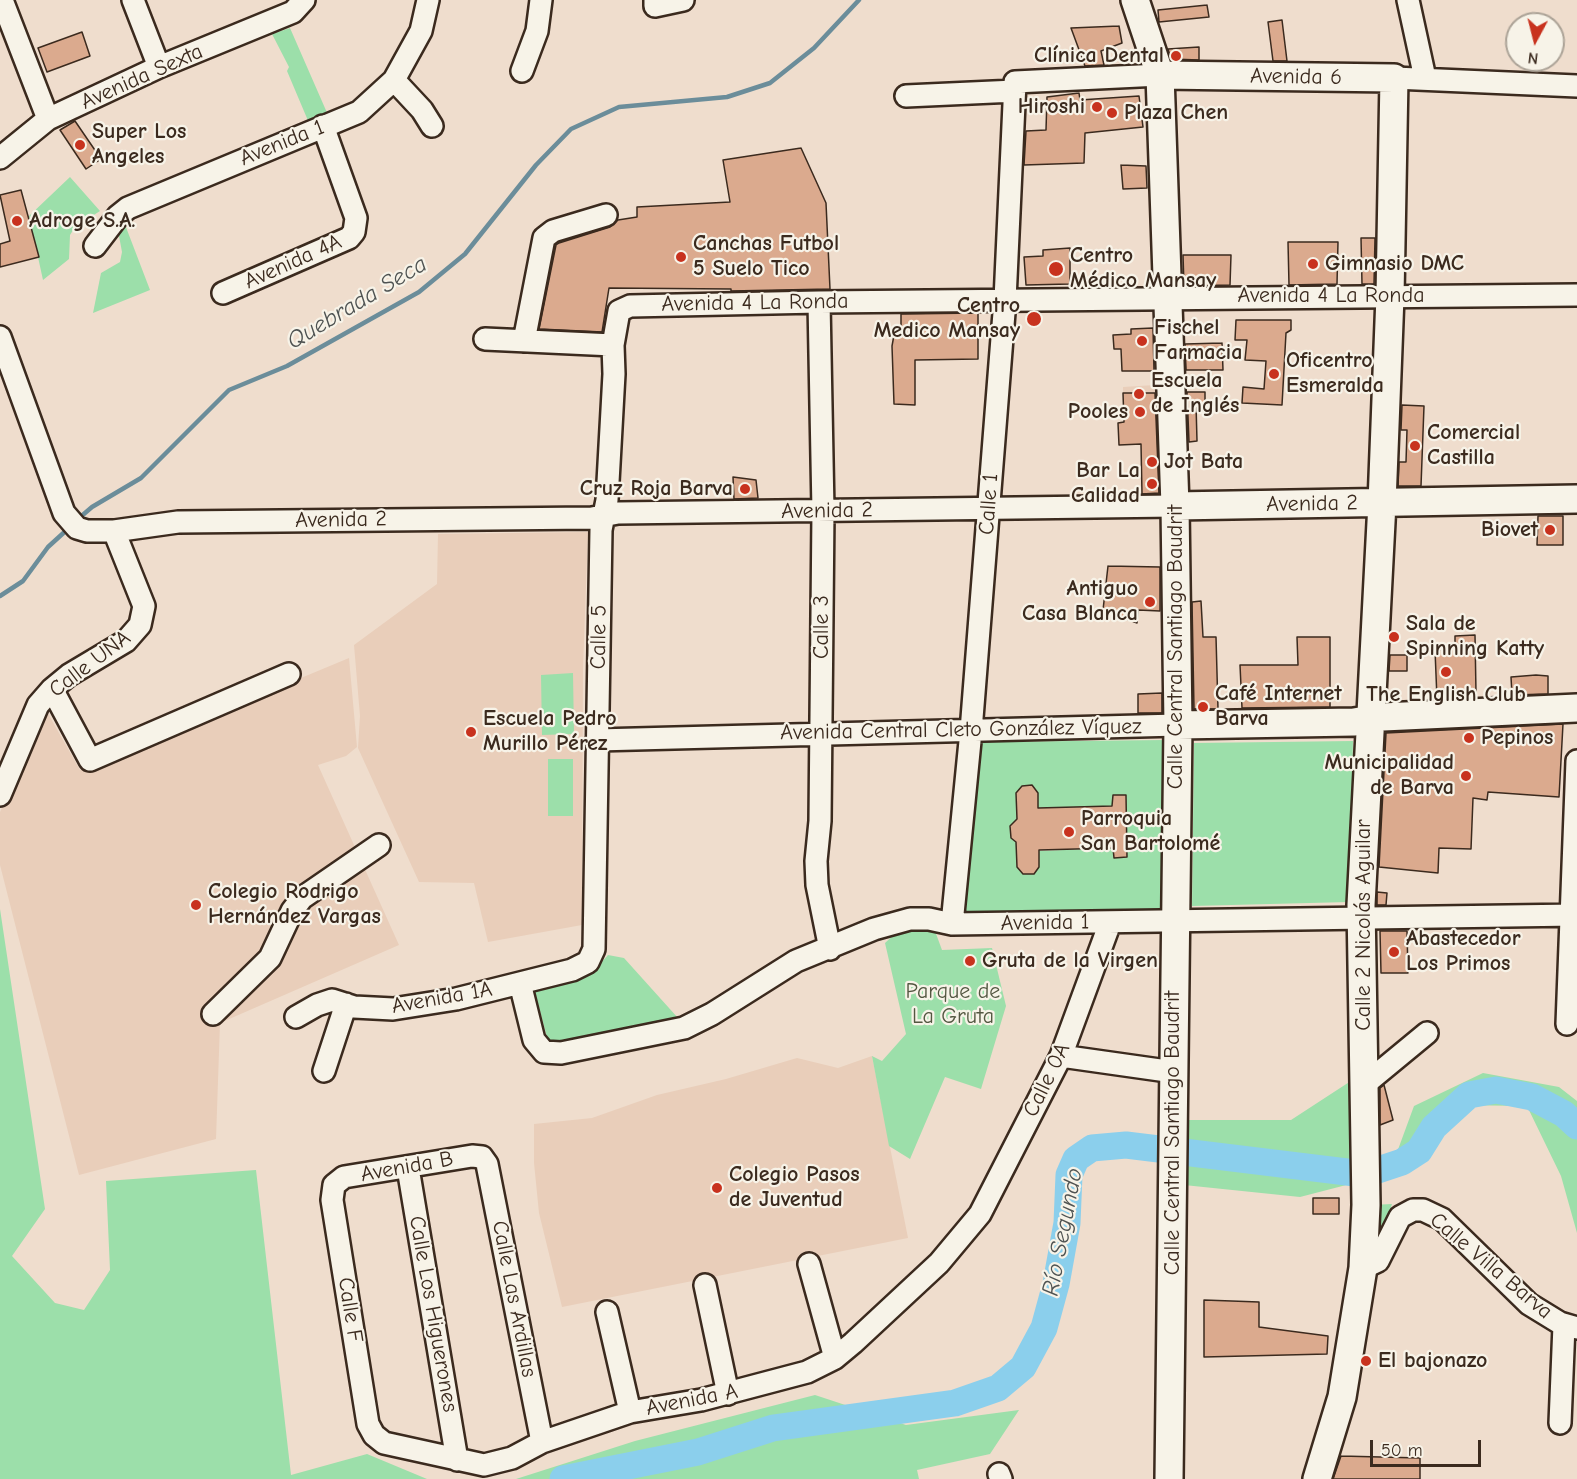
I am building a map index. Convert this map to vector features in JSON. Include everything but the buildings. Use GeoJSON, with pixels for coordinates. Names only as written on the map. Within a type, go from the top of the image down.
{"type":"FeatureCollection","features":[{"type":"Feature","properties":{"kind":"main road","name":"Calle Central Santiago Baudrit"},"geometry":{"type":"LineString","coordinates":[[1135,0],[1160,75],[1175,506],[1178,725],[1169,1479]]}},
{"type":"Feature","properties":{"kind":"main road","name":"Avenida 6"},"geometry":{"type":"LineString","coordinates":[[1160,75],[1394,78]]}},
{"type":"Feature","properties":{"kind":"main road","name":"Calle 2 Nicolás Aguilar"},"geometry":{"type":"LineString","coordinates":[[1317,1479],[1342,1397],[1363,1268],[1366,1204],[1362,919],[1368,733],[1371,719],[1382,503],[1390,296],[1394,78]]}},
{"type":"Feature","properties":{"kind":"main road","name":"Avenida 2"},"geometry":{"type":"LineString","coordinates":[[1175,506],[1577,499]]}},
{"type":"Feature","properties":{"kind":"main road","name":"Avenida Central Cleto González Víquez"},"geometry":{"type":"LineString","coordinates":[[1178,725],[1354,722],[1371,719],[1577,708]]}},
{"type":"Feature","properties":{"kind":"street"},"geometry":{"type":"LineString","coordinates":[[2,0],[48,119]]}},
{"type":"Feature","properties":{"kind":"street"},"geometry":{"type":"LineString","coordinates":[[133,0],[159,67]]}},
{"type":"Feature","properties":{"kind":"street","name":"Avenida 1"},"geometry":{"type":"LineString","coordinates":[[95,246],[118,216],[128,208],[358,112],[394,80],[421,31],[428,0]]}},
{"type":"Feature","properties":{"kind":"street"},"geometry":{"type":"LineString","coordinates":[[522,71],[537,30],[541,0]]}},
{"type":"Feature","properties":{"kind":"street"},"geometry":{"type":"LineString","coordinates":[[655,3],[683,0]]}},
{"type":"Feature","properties":{"kind":"street"},"geometry":{"type":"LineString","coordinates":[[1408,0],[1425,78]]}},
{"type":"Feature","properties":{"kind":"street","name":"Avenida Sexta"},"geometry":{"type":"LineString","coordinates":[[0,158],[48,119],[159,67],[299,6]]}},
{"type":"Feature","properties":{"kind":"street","name":"Avenida 6"},"geometry":{"type":"LineString","coordinates":[[906,96],[1160,75]]}},
{"type":"Feature","properties":{"kind":"street","name":"Avenida 6"},"geometry":{"type":"LineString","coordinates":[[1394,78],[1577,86]]}},
{"type":"Feature","properties":{"kind":"street"},"geometry":{"type":"LineString","coordinates":[[394,80],[422,110],[432,126]]}},
{"type":"Feature","properties":{"kind":"street","name":"Calle 1"},"geometry":{"type":"LineString","coordinates":[[952,924],[971,731],[1005,300],[1015,87]]}},
{"type":"Feature","properties":{"kind":"street","name":"Avenida 4A"},"geometry":{"type":"LineString","coordinates":[[223,293],[349,238],[356,225],[356,218],[323,126]]}},
{"type":"Feature","properties":{"kind":"street"},"geometry":{"type":"LineString","coordinates":[[524,341],[544,238],[553,231],[606,215]]}},
{"type":"Feature","properties":{"kind":"street","name":"Avenida 4 La Ronda"},"geometry":{"type":"LineString","coordinates":[[620,311],[630,306],[819,302],[1577,295]]}},
{"type":"Feature","properties":{"kind":"street","name":"Calle 3"},"geometry":{"type":"LineString","coordinates":[[819,302],[823,511],[820,821],[816,861],[817,885],[830,949]]}},
{"type":"Feature","properties":{"kind":"street","name":"Calle 5"},"geometry":{"type":"LineString","coordinates":[[588,962],[594,950],[601,530],[614,386],[613,345],[620,311]]}},
{"type":"Feature","properties":{"kind":"street","name":"Avenida 2"},"geometry":{"type":"LineString","coordinates":[[0,337],[67,515],[114,531],[178,522],[592,518],[604,515],[1175,506]]}},
{"type":"Feature","properties":{"kind":"street"},"geometry":{"type":"LineString","coordinates":[[485,339],[613,345]]}},
{"type":"Feature","properties":{"kind":"street","name":"Calle UNA"},"geometry":{"type":"LineString","coordinates":[[0,795],[29,722],[52,689],[69,675],[126,641],[140,625],[144,606],[114,531]]}},
{"type":"Feature","properties":{"kind":"street"},"geometry":{"type":"LineString","coordinates":[[52,689],[90,760],[288,674]]}},
{"type":"Feature","properties":{"kind":"street","name":"Avenida Central Cleto González Víquez"},"geometry":{"type":"LineString","coordinates":[[597,740],[1178,725]]}},
{"type":"Feature","properties":{"kind":"street"},"geometry":{"type":"LineString","coordinates":[[1567,1024],[1574,915],[1577,761]]}},
{"type":"Feature","properties":{"kind":"street"},"geometry":{"type":"LineString","coordinates":[[213,1014],[270,958],[292,911],[302,898],[379,845]]}},
{"type":"Feature","properties":{"kind":"street","name":"Avenida 1"},"geometry":{"type":"LineString","coordinates":[[520,983],[534,1040],[544,1052],[561,1053],[684,1028],[711,1014],[796,961],[830,949],[874,929],[910,919],[929,919],[952,924],[1574,915]]}},
{"type":"Feature","properties":{"kind":"street","name":"Calle 0A"},"geometry":{"type":"LineString","coordinates":[[966,1228],[980,1214],[1061,1056],[1110,922]]}},
{"type":"Feature","properties":{"kind":"street","name":"Avenida 1A"},"geometry":{"type":"LineString","coordinates":[[296,1017],[317,1005],[332,1000],[346,1004],[393,1009],[456,999],[572,969],[588,962]]}},
{"type":"Feature","properties":{"kind":"street"},"geometry":{"type":"LineString","coordinates":[[324,1071],[346,1004]]}},
{"type":"Feature","properties":{"kind":"street"},"geometry":{"type":"LineString","coordinates":[[1364,1085],[1427,1033]]}},
{"type":"Feature","properties":{"kind":"street"},"geometry":{"type":"LineString","coordinates":[[1061,1056],[1174,1072]]}},
{"type":"Feature","properties":{"kind":"street","name":"Avenida B"},"geometry":{"type":"LineString","coordinates":[[334,1185],[344,1177],[472,1156],[482,1157]]}},
{"type":"Feature","properties":{"kind":"street","name":"Calle Las Ardillas"},"geometry":{"type":"LineString","coordinates":[[482,1157],[487,1164],[542,1442]]}},
{"type":"Feature","properties":{"kind":"street","name":"Calle Los Higuerones"},"geometry":{"type":"LineString","coordinates":[[408,1168],[458,1460]]}},
{"type":"Feature","properties":{"kind":"street","name":"Calle F"},"geometry":{"type":"LineString","coordinates":[[334,1185],[332,1200],[368,1424],[374,1435]]}},
{"type":"Feature","properties":{"kind":"street","name":"Calle Villa Barva"},"geometry":{"type":"LineString","coordinates":[[1363,1268],[1371,1267],[1378,1261],[1400,1218],[1413,1210],[1424,1210],[1442,1219],[1529,1304],[1570,1327]]}},
{"type":"Feature","properties":{"kind":"street","name":"Avenida A"},"geometry":{"type":"LineString","coordinates":[[374,1435],[384,1443],[484,1465],[512,1458],[542,1442],[630,1412],[728,1394],[807,1372],[835,1358],[939,1263],[966,1228]]}},
{"type":"Feature","properties":{"kind":"street"},"geometry":{"type":"LineString","coordinates":[[809,1264],[835,1358]]}},
{"type":"Feature","properties":{"kind":"street"},"geometry":{"type":"LineString","coordinates":[[705,1285],[728,1394]]}},
{"type":"Feature","properties":{"kind":"street"},"geometry":{"type":"LineString","coordinates":[[607,1312],[630,1412]]}},
{"type":"Feature","properties":{"kind":"street"},"geometry":{"type":"LineString","coordinates":[[1560,1422],[1570,1327]]}},
{"type":"Feature","properties":{"kind":"shaded area","name":"Escuela de Inglés"},"geometry":{"type":"Polygon","coordinates":[[[1155,385],[1156,402],[1123,403],[1123,387],[1155,385]]]}},
{"type":"Feature","properties":{"kind":"shaded area","name":"Escuela Pedro Murillo Pérez"},"geometry":{"type":"Polygon","coordinates":[[[588,532],[583,668],[582,925],[488,942],[474,883],[419,882],[358,748],[360,716],[354,645],[437,584],[438,534],[588,532]]]}},
{"type":"Feature","properties":{"kind":"shaded area","name":"Colegio Rodrigo Hernández Vargas"},"geometry":{"type":"Polygon","coordinates":[[[349,658],[357,747],[346,756],[318,765],[399,945],[220,1023],[216,1139],[79,1175],[0,865],[0,812],[46,710],[80,770],[349,658]]]}},
{"type":"Feature","properties":{"kind":"shaded area","name":"Colegio Pasos de Juventud"},"geometry":{"type":"Polygon","coordinates":[[[872,1056],[908,1238],[562,1307],[539,1213],[534,1163],[534,1124],[592,1118],[657,1095],[726,1079],[797,1058],[838,1068],[872,1056]]]}},
{"type":"Feature","properties":{"kind":"green space"},"geometry":{"type":"Polygon","coordinates":[[[290,28],[328,115],[309,123],[287,71],[289,67],[272,34],[290,28]]]}},
{"type":"Feature","properties":{"kind":"green space"},"geometry":{"type":"Polygon","coordinates":[[[70,177],[100,211],[75,227],[70,235],[69,259],[43,280],[29,216],[70,177]]]}},
{"type":"Feature","properties":{"kind":"green space"},"geometry":{"type":"Polygon","coordinates":[[[124,222],[150,290],[93,313],[101,273],[120,262],[122,252],[117,225],[124,222]]]}},
{"type":"Feature","properties":{"kind":"green space"},"geometry":{"type":"Polygon","coordinates":[[[573,673],[574,734],[542,735],[541,675],[573,673]]]}},
{"type":"Feature","properties":{"kind":"green space"},"geometry":{"type":"Polygon","coordinates":[[[1165,740],[1163,910],[965,912],[979,742],[1165,740]],[[1022,786],[1016,793],[1017,819],[1010,826],[1011,838],[1016,842],[1017,867],[1023,874],[1035,873],[1039,867],[1039,851],[1113,848],[1114,858],[1126,857],[1126,795],[1113,796],[1112,806],[1038,808],[1022,786]]]}},
{"type":"Feature","properties":{"kind":"green space"},"geometry":{"type":"Polygon","coordinates":[[[1353,741],[1349,902],[1192,906],[1194,743],[1353,741]]]}},
{"type":"Feature","properties":{"kind":"green space"},"geometry":{"type":"Polygon","coordinates":[[[548,759],[573,759],[573,816],[548,816],[548,759]]]}},
{"type":"Feature","properties":{"kind":"green space"},"geometry":{"type":"Polygon","coordinates":[[[0,909],[45,1209],[12,1256],[55,1303],[84,1310],[110,1270],[106,1181],[256,1170],[291,1475],[367,1454],[427,1479],[0,1479],[0,909]]]}},
{"type":"Feature","properties":{"kind":"green space","name":"Parque de La Gruta"},"geometry":{"type":"Polygon","coordinates":[[[898,931],[935,931],[942,950],[992,948],[1006,1006],[981,1089],[945,1077],[910,1159],[889,1146],[872,1056],[882,1061],[906,1034],[885,943],[898,931]]]}},
{"type":"Feature","properties":{"kind":"green space"},"geometry":{"type":"Polygon","coordinates":[[[608,955],[624,958],[678,1018],[549,1045],[535,992],[589,976],[608,955]]]}},
{"type":"Feature","properties":{"kind":"green space"},"geometry":{"type":"Polygon","coordinates":[[[1483,1073],[1559,1087],[1577,1101],[1577,1233],[1561,1176],[1527,1106],[1456,1105],[1396,1155],[1414,1106],[1483,1073]]]}},
{"type":"Feature","properties":{"kind":"green space"},"geometry":{"type":"Polygon","coordinates":[[[1357,1077],[1354,1183],[1300,1197],[1184,1185],[1186,1120],[1291,1120],[1357,1077]]]}},
{"type":"Feature","properties":{"kind":"green space"},"geometry":{"type":"Polygon","coordinates":[[[1392,1204],[1380,1241],[1373,1247],[1372,1205],[1392,1204]]]}},
{"type":"Feature","properties":{"kind":"green space"},"geometry":{"type":"Polygon","coordinates":[[[815,1395],[906,1425],[1019,1410],[990,1454],[917,1470],[919,1479],[516,1479],[635,1441],[815,1395]]]}},
{"type":"Feature","properties":{"kind":"waterway","name":"Quebrada Seca"},"geometry":{"type":"LineString","coordinates":[[78,519],[92,507],[141,478],[229,390],[287,366],[419,292],[465,254],[536,165],[571,129],[619,107],[727,97],[770,83],[814,48],[859,0]]}},
{"type":"Feature","properties":{"kind":"waterway","name":"Quebrada Seca"},"geometry":{"type":"LineString","coordinates":[[0,596],[23,581],[48,547],[70,527]]}},
{"type":"Feature","properties":{"kind":"waterway","name":"Río Segundo"},"geometry":{"type":"LineString","coordinates":[[563,1479],[698,1452],[773,1428],[955,1403],[998,1388],[1023,1367],[1044,1328],[1056,1284],[1067,1223],[1069,1175],[1076,1159],[1092,1148],[1126,1145],[1355,1173],[1378,1170],[1402,1162],[1419,1151],[1434,1127],[1469,1095],[1496,1090],[1532,1097],[1564,1114],[1577,1126]]}},
{"type":"Feature","properties":{"kind":"place","name":"Clínica Dental"},"geometry":{"type":"Point","coordinates":[1176,56]}},
{"type":"Feature","properties":{"kind":"place","name":"Hiroshi"},"geometry":{"type":"Point","coordinates":[1097,107]}},
{"type":"Feature","properties":{"kind":"place","name":"Plaza Chen"},"geometry":{"type":"Point","coordinates":[1112,113]}},
{"type":"Feature","properties":{"kind":"place","name":"Super Los Angeles"},"geometry":{"type":"Point","coordinates":[80,145]}},
{"type":"Feature","properties":{"kind":"place","name":"Adroge S.A."},"geometry":{"type":"Point","coordinates":[17,221]}},
{"type":"Feature","properties":{"kind":"place","name":"Canchas Futbol 5 Suelo Tico"},"geometry":{"type":"Point","coordinates":[681,257]}},
{"type":"Feature","properties":{"kind":"place","name":"Gimnasio DMC"},"geometry":{"type":"Point","coordinates":[1313,264]}},
{"type":"Feature","properties":{"kind":"place","name":"Centro Médico Mansay"},"geometry":{"type":"Point","coordinates":[1056,269]}},
{"type":"Feature","properties":{"kind":"place","name":"Centro Medico Mansay"},"geometry":{"type":"Point","coordinates":[1034,319]}},
{"type":"Feature","properties":{"kind":"place","name":"Fischel Farmacia"},"geometry":{"type":"Point","coordinates":[1142,341]}},
{"type":"Feature","properties":{"kind":"place","name":"Oficentro Esmeralda"},"geometry":{"type":"Point","coordinates":[1274,374]}},
{"type":"Feature","properties":{"kind":"place","name":"Escuela de Inglés"},"geometry":{"type":"Point","coordinates":[1139,394]}},
{"type":"Feature","properties":{"kind":"place","name":"Pooles"},"geometry":{"type":"Point","coordinates":[1140,412]}},
{"type":"Feature","properties":{"kind":"place","name":"Comercial Castilla"},"geometry":{"type":"Point","coordinates":[1415,446]}},
{"type":"Feature","properties":{"kind":"place","name":"Jot Bata"},"geometry":{"type":"Point","coordinates":[1152,462]}},
{"type":"Feature","properties":{"kind":"place","name":"Bar La Calidad"},"geometry":{"type":"Point","coordinates":[1152,484]}},
{"type":"Feature","properties":{"kind":"place","name":"Cruz Roja Barva"},"geometry":{"type":"Point","coordinates":[745,489]}},
{"type":"Feature","properties":{"kind":"place","name":"Biovet"},"geometry":{"type":"Point","coordinates":[1550,530]}},
{"type":"Feature","properties":{"kind":"place","name":"Antiguo Casa Blanca"},"geometry":{"type":"Point","coordinates":[1150,602]}},
{"type":"Feature","properties":{"kind":"place","name":"Sala de Spinning Katty"},"geometry":{"type":"Point","coordinates":[1394,637]}},
{"type":"Feature","properties":{"kind":"place","name":"The English Club"},"geometry":{"type":"Point","coordinates":[1446,672]}},
{"type":"Feature","properties":{"kind":"place","name":"Café Internet Barva"},"geometry":{"type":"Point","coordinates":[1203,707]}},
{"type":"Feature","properties":{"kind":"place","name":"Escuela Pedro Murillo Pérez"},"geometry":{"type":"Point","coordinates":[471,732]}},
{"type":"Feature","properties":{"kind":"place","name":"Pepinos"},"geometry":{"type":"Point","coordinates":[1469,738]}},
{"type":"Feature","properties":{"kind":"place","name":"Municipalidad de Barva"},"geometry":{"type":"Point","coordinates":[1466,776]}},
{"type":"Feature","properties":{"kind":"place","name":"Parroquia San Bartolomé"},"geometry":{"type":"Point","coordinates":[1069,832]}},
{"type":"Feature","properties":{"kind":"place","name":"Colegio Rodrigo Hernández Vargas"},"geometry":{"type":"Point","coordinates":[196,905]}},
{"type":"Feature","properties":{"kind":"place","name":"Abastecedor Los Primos"},"geometry":{"type":"Point","coordinates":[1394,952]}},
{"type":"Feature","properties":{"kind":"place","name":"Gruta de la Virgen"},"geometry":{"type":"Point","coordinates":[970,961]}},
{"type":"Feature","properties":{"kind":"place","name":"Colegio Pasos de Juventud"},"geometry":{"type":"Point","coordinates":[717,1188]}},
{"type":"Feature","properties":{"kind":"place","name":"El bajonazo"},"geometry":{"type":"Point","coordinates":[1366,1361]}}]}
